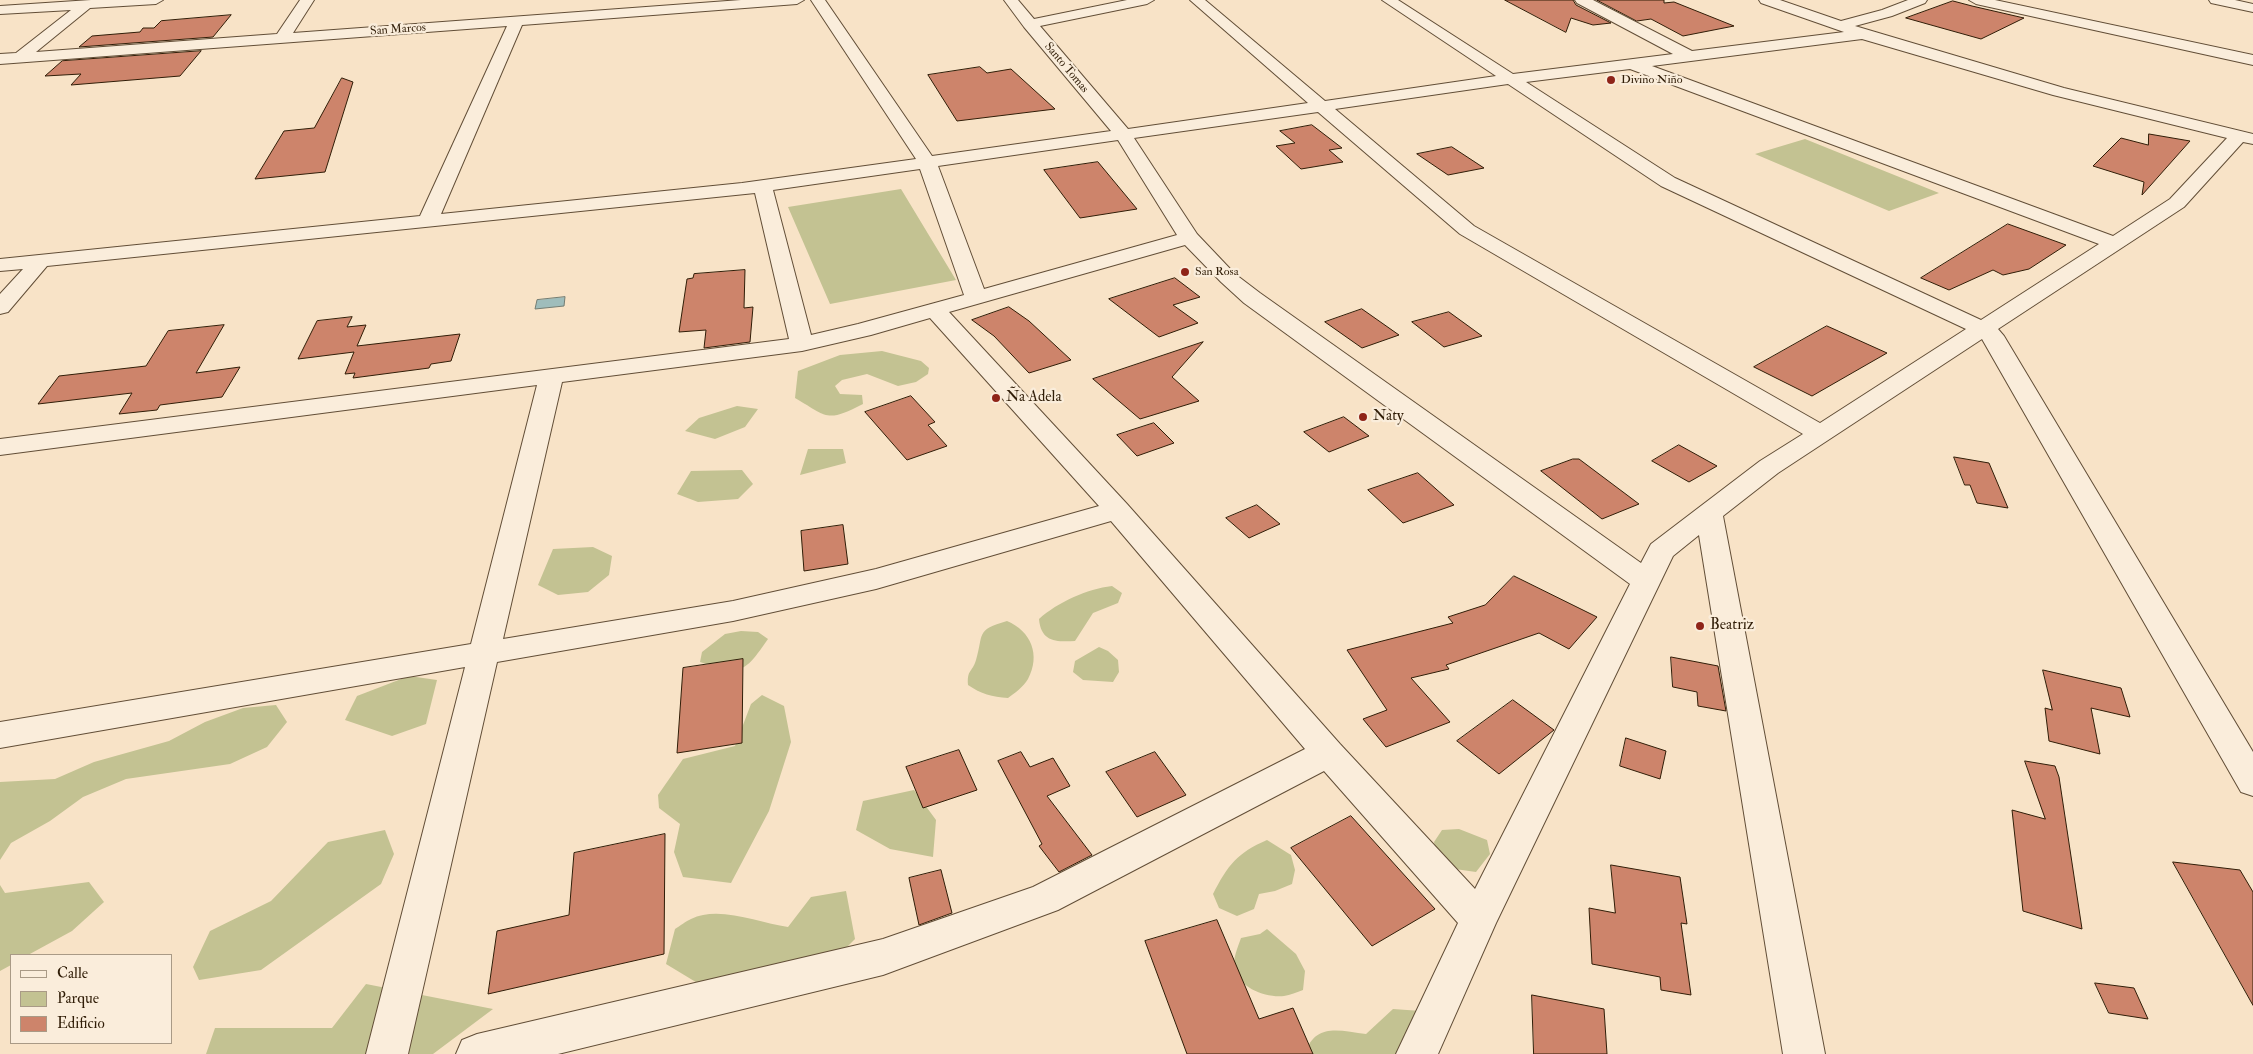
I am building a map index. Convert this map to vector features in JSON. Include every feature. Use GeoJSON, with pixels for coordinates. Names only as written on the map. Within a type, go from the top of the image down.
{"type":"FeatureCollection","features":[{"type":"Feature","properties":{"kind":"street"},"geometry":{"type":"LineString","coordinates":[[0,10],[156,0]]}},
{"type":"Feature","properties":{"kind":"street"},"geometry":{"type":"LineString","coordinates":[[282,38],[307,0]]}},
{"type":"Feature","properties":{"kind":"street","name":"San Marcos"},"geometry":{"type":"LineString","coordinates":[[0,59],[282,38],[523,16],[797,0]]}},
{"type":"Feature","properties":{"kind":"street"},"geometry":{"type":"LineString","coordinates":[[818,0],[927,162],[976,297]]}},
{"type":"Feature","properties":{"kind":"street","name":"Santo Tomas"},"geometry":{"type":"LineString","coordinates":[[1012,0],[1029,24],[1123,134],[1189,238],[1228,278],[1252,298],[1645,580]]}},
{"type":"Feature","properties":{"kind":"street"},"geometry":{"type":"LineString","coordinates":[[1029,24],[1147,0]]}},
{"type":"Feature","properties":{"kind":"street"},"geometry":{"type":"LineString","coordinates":[[1197,0],[1467,230],[1820,433]]}},
{"type":"Feature","properties":{"kind":"street"},"geometry":{"type":"LineString","coordinates":[[1389,0],[1668,182],[1981,328],[1993,336],[2253,782]]}},
{"type":"Feature","properties":{"kind":"street"},"geometry":{"type":"LineString","coordinates":[[1582,0],[1689,56]]}},
{"type":"Feature","properties":{"kind":"street"},"geometry":{"type":"LineString","coordinates":[[1766,0],[1864,34],[2037,85],[2246,137]]}},
{"type":"Feature","properties":{"kind":"street"},"geometry":{"type":"LineString","coordinates":[[1840,26],[1887,13],[1920,0]]}},
{"type":"Feature","properties":{"kind":"street"},"geometry":{"type":"LineString","coordinates":[[1976,0],[2253,60]]}},
{"type":"Feature","properties":{"kind":"street"},"geometry":{"type":"LineString","coordinates":[[2216,0],[2253,8]]}},
{"type":"Feature","properties":{"kind":"street"},"geometry":{"type":"LineString","coordinates":[[19,58],[86,5]]}},
{"type":"Feature","properties":{"kind":"street"},"geometry":{"type":"LineString","coordinates":[[428,221],[523,16]]}},
{"type":"Feature","properties":{"kind":"street"},"geometry":{"type":"LineString","coordinates":[[0,265],[763,186],[1510,79],[1864,34]]}},
{"type":"Feature","properties":{"kind":"street"},"geometry":{"type":"LineString","coordinates":[[1631,64],[2114,243]]}},
{"type":"Feature","properties":{"kind":"street"},"geometry":{"type":"LineString","coordinates":[[1417,1054],[1479,919],[1661,551],[1769,467],[2177,202],[2246,137]]}},
{"type":"Feature","properties":{"kind":"street"},"geometry":{"type":"LineString","coordinates":[[763,186],[802,344]]}},
{"type":"Feature","properties":{"kind":"street"},"geometry":{"type":"LineString","coordinates":[[0,447],[802,344],[935,310],[1189,238]]}},
{"type":"Feature","properties":{"kind":"street"},"geometry":{"type":"LineString","coordinates":[[0,307],[41,261]]}},
{"type":"Feature","properties":{"kind":"street"},"geometry":{"type":"LineString","coordinates":[[935,310],[1117,510],[1328,753],[1479,919]]}},
{"type":"Feature","properties":{"kind":"street"},"geometry":{"type":"LineString","coordinates":[[387,1054],[551,377]]}},
{"type":"Feature","properties":{"kind":"street"},"geometry":{"type":"LineString","coordinates":[[0,735],[733,611],[857,583],[1117,510]]}},
{"type":"Feature","properties":{"kind":"street"},"geometry":{"type":"LineString","coordinates":[[1709,514],[1804,1054]]}},
{"type":"Feature","properties":{"kind":"street"},"geometry":{"type":"LineString","coordinates":[[477,1054],[892,954],[1045,899],[1328,753]]}},
{"type":"Feature","properties":{"kind":"green space"},"geometry":{"type":"Polygon","coordinates":[[[1805,139],[1939,193],[1889,211],[1755,154],[1805,139]]]}},
{"type":"Feature","properties":{"kind":"green space"},"geometry":{"type":"Polygon","coordinates":[[[901,189],[956,280],[830,304],[788,207],[901,189]]]}},
{"type":"Feature","properties":{"kind":"green space"},"geometry":{"type":"Polygon","coordinates":[[[882,351],[921,361],[929,368],[928,374],[916,382],[898,386],[867,374],[842,380],[835,386],[840,394],[862,395],[863,404],[841,414],[828,415],[821,413],[795,398],[798,371],[840,355],[882,351]]]}},
{"type":"Feature","properties":{"kind":"green space"},"geometry":{"type":"Polygon","coordinates":[[[737,406],[758,409],[745,427],[715,439],[685,431],[699,418],[737,406]]]}},
{"type":"Feature","properties":{"kind":"green space"},"geometry":{"type":"Polygon","coordinates":[[[808,449],[843,449],[846,463],[800,475],[808,449]]]}},
{"type":"Feature","properties":{"kind":"green space"},"geometry":{"type":"Polygon","coordinates":[[[742,470],[753,484],[738,499],[698,502],[677,494],[691,471],[742,470]]]}},
{"type":"Feature","properties":{"kind":"green space"},"geometry":{"type":"Polygon","coordinates":[[[593,547],[612,556],[609,575],[588,592],[558,595],[538,585],[553,549],[593,547]]]}},
{"type":"Feature","properties":{"kind":"green space"},"geometry":{"type":"Polygon","coordinates":[[[1112,586],[1122,593],[1118,603],[1093,613],[1075,641],[1056,641],[1046,636],[1043,632],[1039,619],[1055,607],[1083,593],[1112,586]]]}},
{"type":"Feature","properties":{"kind":"green space"},"geometry":{"type":"Polygon","coordinates":[[[1007,621],[1015,625],[1028,637],[1034,661],[1026,682],[1008,698],[982,693],[968,685],[969,673],[976,660],[985,630],[1007,621]]]}},
{"type":"Feature","properties":{"kind":"green space"},"geometry":{"type":"Polygon","coordinates":[[[741,631],[758,632],[768,639],[753,660],[746,666],[733,670],[700,662],[702,652],[725,634],[741,631]]]}},
{"type":"Feature","properties":{"kind":"green space"},"geometry":{"type":"Polygon","coordinates":[[[1099,647],[1108,651],[1118,660],[1119,672],[1113,682],[1083,680],[1073,672],[1075,661],[1099,647]]]}},
{"type":"Feature","properties":{"kind":"green space"},"geometry":{"type":"Polygon","coordinates":[[[409,676],[437,680],[426,724],[392,736],[345,720],[357,696],[409,676]]]}},
{"type":"Feature","properties":{"kind":"green space"},"geometry":{"type":"Polygon","coordinates":[[[762,695],[784,706],[791,742],[769,811],[731,883],[683,877],[674,852],[680,824],[659,808],[658,795],[683,759],[735,746],[751,704],[762,695]]]}},
{"type":"Feature","properties":{"kind":"green space"},"geometry":{"type":"Polygon","coordinates":[[[276,705],[287,722],[267,747],[230,764],[126,779],[83,797],[50,821],[11,843],[0,860],[0,782],[55,779],[94,762],[169,741],[205,722],[243,708],[276,705]]]}},
{"type":"Feature","properties":{"kind":"green space"},"geometry":{"type":"Polygon","coordinates":[[[914,790],[936,820],[933,857],[890,849],[856,830],[863,801],[914,790]]]}},
{"type":"Feature","properties":{"kind":"green space"},"geometry":{"type":"Polygon","coordinates":[[[1459,829],[1487,840],[1490,854],[1476,872],[1448,868],[1437,856],[1434,842],[1442,830],[1459,829]]]}},
{"type":"Feature","properties":{"kind":"green space"},"geometry":{"type":"Polygon","coordinates":[[[385,830],[394,854],[381,884],[261,970],[199,980],[193,967],[210,931],[271,901],[328,842],[385,830]]]}},
{"type":"Feature","properties":{"kind":"green space"},"geometry":{"type":"Polygon","coordinates":[[[1267,840],[1291,855],[1295,870],[1292,884],[1275,891],[1259,894],[1254,909],[1237,916],[1219,908],[1213,894],[1224,875],[1241,855],[1267,840]]]}},
{"type":"Feature","properties":{"kind":"green space"},"geometry":{"type":"Polygon","coordinates":[[[89,882],[104,902],[72,931],[30,954],[10,954],[10,966],[0,971],[0,885],[5,893],[89,882]]]}},
{"type":"Feature","properties":{"kind":"green space"},"geometry":{"type":"Polygon","coordinates":[[[846,891],[855,939],[816,978],[709,990],[666,964],[675,929],[691,919],[702,915],[726,914],[788,927],[811,897],[846,891]]]}},
{"type":"Feature","properties":{"kind":"green space"},"geometry":{"type":"Polygon","coordinates":[[[1267,929],[1296,954],[1305,971],[1303,990],[1284,996],[1269,995],[1254,990],[1242,982],[1238,976],[1234,961],[1241,938],[1260,934],[1267,929]]]}},
{"type":"Feature","properties":{"kind":"green space"},"geometry":{"type":"Polygon","coordinates":[[[366,984],[493,1009],[433,1054],[206,1054],[215,1028],[332,1028],[366,984]]]}},
{"type":"Feature","properties":{"kind":"green space"},"geometry":{"type":"Polygon","coordinates":[[[1393,1009],[1421,1011],[1402,1054],[1305,1054],[1309,1044],[1322,1033],[1338,1031],[1366,1034],[1393,1009]]]}},
{"type":"Feature","properties":{"kind":"water"},"geometry":{"type":"Polygon","coordinates":[[[565,297],[564,306],[535,309],[537,300],[565,297]]]}},
{"type":"Feature","properties":{"kind":"building"},"geometry":{"type":"Polygon","coordinates":[[[1505,0],[1573,0],[1576,5],[1611,23],[1593,25],[1571,18],[1566,32],[1505,0]]]}},
{"type":"Feature","properties":{"kind":"building"},"geometry":{"type":"Polygon","coordinates":[[[1597,0],[1664,0],[1664,3],[1674,2],[1734,26],[1683,36],[1651,19],[1637,21],[1597,0]]]}},
{"type":"Feature","properties":{"kind":"building"},"geometry":{"type":"Polygon","coordinates":[[[1953,1],[2024,18],[1981,39],[1906,18],[1953,1]]]}},
{"type":"Feature","properties":{"kind":"building"},"geometry":{"type":"Polygon","coordinates":[[[231,15],[213,37],[79,47],[92,36],[140,32],[143,28],[154,28],[161,21],[231,15]]]}},
{"type":"Feature","properties":{"kind":"building"},"geometry":{"type":"Polygon","coordinates":[[[201,51],[180,76],[71,85],[81,74],[45,76],[62,61],[201,51]]]}},
{"type":"Feature","properties":{"kind":"building"},"geometry":{"type":"Polygon","coordinates":[[[980,67],[987,73],[1011,69],[1055,109],[957,121],[928,75],[980,67]]]}},
{"type":"Feature","properties":{"kind":"building"},"geometry":{"type":"Polygon","coordinates":[[[342,78],[353,82],[325,172],[255,179],[284,131],[314,128],[342,78]]]}},
{"type":"Feature","properties":{"kind":"building"},"geometry":{"type":"Polygon","coordinates":[[[1312,125],[1342,148],[1329,150],[1343,162],[1301,169],[1276,146],[1295,143],[1280,131],[1312,125]]]}},
{"type":"Feature","properties":{"kind":"building"},"geometry":{"type":"Polygon","coordinates":[[[2149,134],[2190,141],[2142,195],[2144,182],[2093,166],[2121,138],[2148,145],[2149,134]]]}},
{"type":"Feature","properties":{"kind":"building"},"geometry":{"type":"Polygon","coordinates":[[[1452,147],[1484,168],[1448,175],[1417,154],[1452,147]]]}},
{"type":"Feature","properties":{"kind":"building"},"geometry":{"type":"Polygon","coordinates":[[[1098,162],[1137,209],[1080,218],[1044,170],[1098,162]]]}},
{"type":"Feature","properties":{"kind":"building"},"geometry":{"type":"Polygon","coordinates":[[[2008,224],[2066,245],[2029,269],[2003,275],[1993,270],[1949,290],[1921,278],[2008,224]]]}},
{"type":"Feature","properties":{"kind":"building"},"geometry":{"type":"Polygon","coordinates":[[[745,270],[744,308],[753,307],[750,342],[704,348],[706,330],[679,332],[687,279],[693,278],[694,274],[745,270]]]}},
{"type":"Feature","properties":{"kind":"building"},"geometry":{"type":"Polygon","coordinates":[[[1175,278],[1200,297],[1173,305],[1198,323],[1159,337],[1109,299],[1175,278]]]}},
{"type":"Feature","properties":{"kind":"building"},"geometry":{"type":"Polygon","coordinates":[[[1009,307],[1029,321],[1071,360],[1029,373],[994,336],[972,320],[1009,307]]]}},
{"type":"Feature","properties":{"kind":"building"},"geometry":{"type":"Polygon","coordinates":[[[1362,309],[1399,335],[1362,348],[1325,322],[1362,309]]]}},
{"type":"Feature","properties":{"kind":"building"},"geometry":{"type":"Polygon","coordinates":[[[1449,312],[1482,336],[1444,347],[1412,322],[1449,312]]]}},
{"type":"Feature","properties":{"kind":"building"},"geometry":{"type":"Polygon","coordinates":[[[352,317],[347,327],[366,325],[357,346],[460,334],[451,361],[431,364],[429,368],[353,378],[355,373],[345,374],[354,352],[298,359],[317,321],[352,317]]]}},
{"type":"Feature","properties":{"kind":"building"},"geometry":{"type":"Polygon","coordinates":[[[224,325],[196,373],[240,367],[222,397],[160,405],[157,410],[119,414],[132,393],[38,404],[59,376],[146,366],[168,331],[224,325]]]}},
{"type":"Feature","properties":{"kind":"building"},"geometry":{"type":"Polygon","coordinates":[[[1827,326],[1887,353],[1812,396],[1754,367],[1827,326]]]}},
{"type":"Feature","properties":{"kind":"building"},"geometry":{"type":"Polygon","coordinates":[[[1203,342],[1172,377],[1199,401],[1140,419],[1093,379],[1203,342]]]}},
{"type":"Feature","properties":{"kind":"building"},"geometry":{"type":"Polygon","coordinates":[[[911,396],[935,422],[928,425],[947,446],[907,460],[865,412],[911,396]]]}},
{"type":"Feature","properties":{"kind":"building"},"geometry":{"type":"Polygon","coordinates":[[[1344,417],[1369,436],[1329,452],[1304,432],[1344,417]]]}},
{"type":"Feature","properties":{"kind":"building"},"geometry":{"type":"Polygon","coordinates":[[[1154,423],[1174,443],[1137,456],[1117,435],[1154,423]]]}},
{"type":"Feature","properties":{"kind":"building"},"geometry":{"type":"Polygon","coordinates":[[[1679,445],[1717,466],[1689,482],[1652,461],[1679,445]]]}},
{"type":"Feature","properties":{"kind":"building"},"geometry":{"type":"Polygon","coordinates":[[[1954,457],[1989,463],[2008,508],[1977,503],[1970,485],[1965,485],[1954,457]]]}},
{"type":"Feature","properties":{"kind":"building"},"geometry":{"type":"Polygon","coordinates":[[[1573,459],[1579,459],[1639,504],[1602,519],[1541,471],[1573,459]]]}},
{"type":"Feature","properties":{"kind":"building"},"geometry":{"type":"Polygon","coordinates":[[[1418,473],[1454,505],[1403,523],[1368,490],[1418,473]]]}},
{"type":"Feature","properties":{"kind":"building"},"geometry":{"type":"Polygon","coordinates":[[[1257,505],[1280,524],[1249,538],[1226,518],[1257,505]]]}},
{"type":"Feature","properties":{"kind":"building"},"geometry":{"type":"Polygon","coordinates":[[[843,525],[848,564],[804,571],[801,531],[843,525]]]}},
{"type":"Feature","properties":{"kind":"building"},"geometry":{"type":"Polygon","coordinates":[[[1514,576],[1597,617],[1569,649],[1539,633],[1446,665],[1449,669],[1411,678],[1450,722],[1386,747],[1363,719],[1387,710],[1347,650],[1453,623],[1448,617],[1485,605],[1514,576]]]}},
{"type":"Feature","properties":{"kind":"building"},"geometry":{"type":"Polygon","coordinates":[[[1671,657],[1718,666],[1726,711],[1698,706],[1697,692],[1673,687],[1671,657]]]}},
{"type":"Feature","properties":{"kind":"building"},"geometry":{"type":"Polygon","coordinates":[[[743,659],[742,743],[677,753],[683,668],[743,659]]]}},
{"type":"Feature","properties":{"kind":"building"},"geometry":{"type":"Polygon","coordinates":[[[2043,670],[2121,688],[2130,717],[2091,708],[2100,754],[2049,741],[2045,708],[2052,710],[2043,670]]]}},
{"type":"Feature","properties":{"kind":"building"},"geometry":{"type":"Polygon","coordinates":[[[1513,700],[1554,730],[1499,774],[1457,741],[1513,700]]]}},
{"type":"Feature","properties":{"kind":"building"},"geometry":{"type":"Polygon","coordinates":[[[1626,738],[1666,751],[1660,779],[1620,766],[1626,738]]]}},
{"type":"Feature","properties":{"kind":"building"},"geometry":{"type":"Polygon","coordinates":[[[959,750],[977,790],[923,808],[906,767],[959,750]]]}},
{"type":"Feature","properties":{"kind":"building"},"geometry":{"type":"Polygon","coordinates":[[[1021,752],[1030,767],[1053,758],[1070,786],[1047,796],[1092,855],[1059,872],[1039,846],[1042,844],[998,761],[1021,752]]]}},
{"type":"Feature","properties":{"kind":"building"},"geometry":{"type":"Polygon","coordinates":[[[1155,752],[1186,795],[1137,817],[1106,772],[1155,752]]]}},
{"type":"Feature","properties":{"kind":"building"},"geometry":{"type":"Polygon","coordinates":[[[2025,761],[2055,766],[2059,777],[2082,929],[2023,911],[2012,810],[2045,819],[2025,761]]]}},
{"type":"Feature","properties":{"kind":"building"},"geometry":{"type":"Polygon","coordinates":[[[1351,816],[1435,909],[1372,946],[1291,848],[1351,816]]]}},
{"type":"Feature","properties":{"kind":"building"},"geometry":{"type":"Polygon","coordinates":[[[665,834],[664,954],[488,994],[497,931],[569,915],[574,853],[665,834]]]}},
{"type":"Feature","properties":{"kind":"building"},"geometry":{"type":"Polygon","coordinates":[[[2173,862],[2240,870],[2253,892],[2253,1005],[2173,862]]]}},
{"type":"Feature","properties":{"kind":"building"},"geometry":{"type":"Polygon","coordinates":[[[1611,865],[1680,877],[1687,924],[1681,923],[1691,995],[1661,990],[1660,977],[1592,964],[1589,908],[1615,913],[1611,865]]]}},
{"type":"Feature","properties":{"kind":"building"},"geometry":{"type":"Polygon","coordinates":[[[941,870],[952,913],[919,925],[909,878],[941,870]]]}},
{"type":"Feature","properties":{"kind":"building"},"geometry":{"type":"Polygon","coordinates":[[[1217,920],[1259,1019],[1293,1008],[1313,1054],[1187,1054],[1145,941],[1217,920]]]}},
{"type":"Feature","properties":{"kind":"building"},"geometry":{"type":"Polygon","coordinates":[[[2095,983],[2134,988],[2148,1019],[2109,1013],[2095,983]]]}},
{"type":"Feature","properties":{"kind":"building"},"geometry":{"type":"Polygon","coordinates":[[[1532,995],[1604,1009],[1607,1054],[1534,1054],[1532,995]]]}},
{"type":"Feature","properties":{"kind":"place","name":"Divino Niño"},"geometry":{"type":"Point","coordinates":[1611,80]}},
{"type":"Feature","properties":{"kind":"place","name":"San Rosa"},"geometry":{"type":"Point","coordinates":[1185,272]}},
{"type":"Feature","properties":{"kind":"place","name":"Ña Adela"},"geometry":{"type":"Point","coordinates":[996,398]}},
{"type":"Feature","properties":{"kind":"place","name":"Naty"},"geometry":{"type":"Point","coordinates":[1363,417]}},
{"type":"Feature","properties":{"kind":"place","name":"Beatriz"},"geometry":{"type":"Point","coordinates":[1700,626]}}]}
